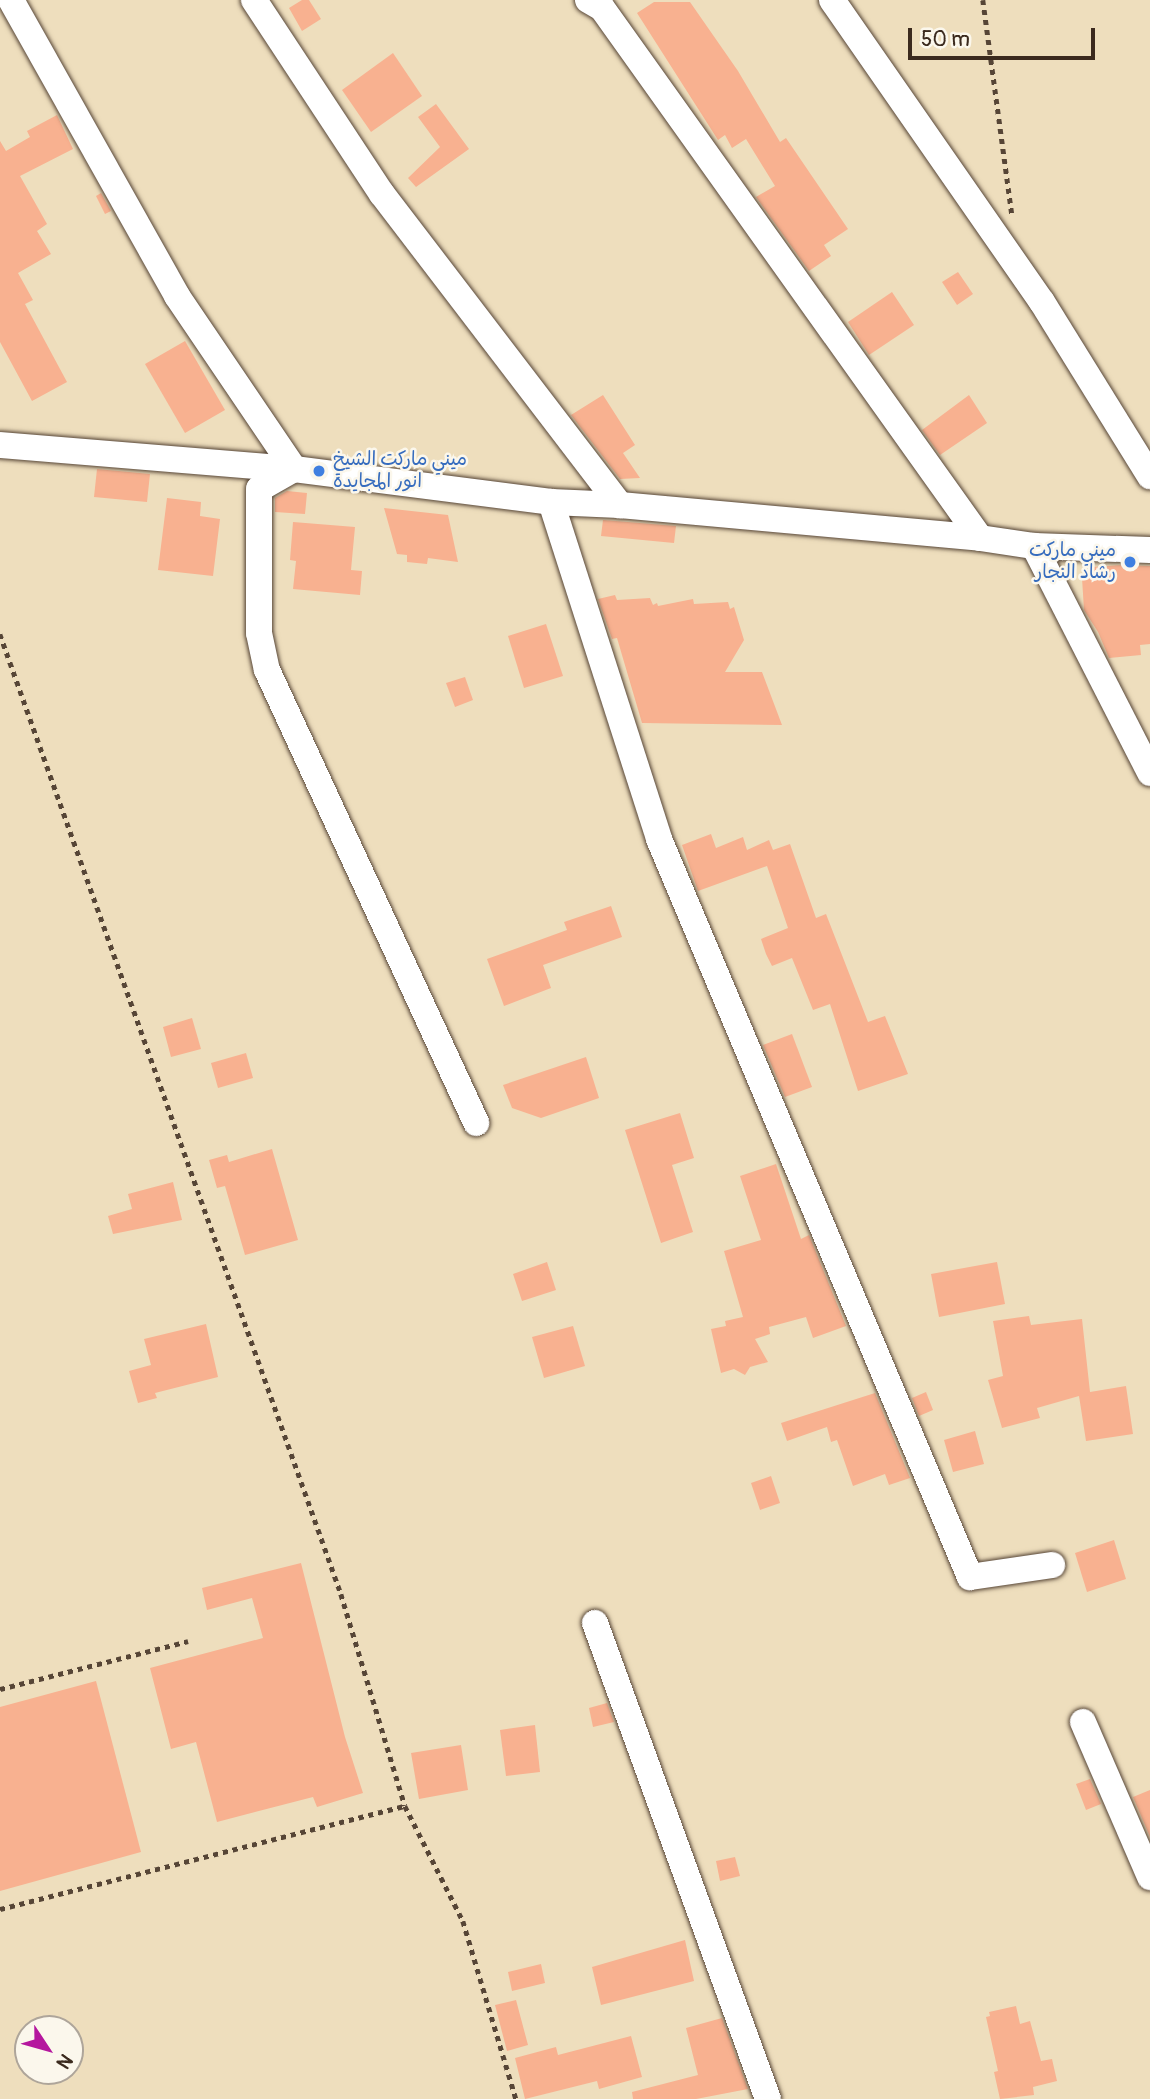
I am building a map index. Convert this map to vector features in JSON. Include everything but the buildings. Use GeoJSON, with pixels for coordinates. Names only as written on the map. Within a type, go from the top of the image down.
{"type":"FeatureCollection","features":[{"type":"Feature","properties":{"kind":"street"},"geometry":{"type":"LineString","coordinates":[[11,0],[177,296],[294,469]]}},
{"type":"Feature","properties":{"kind":"street"},"geometry":{"type":"LineString","coordinates":[[254,0],[382,194],[620,505]]}},
{"type":"Feature","properties":{"kind":"street"},"geometry":{"type":"LineString","coordinates":[[588,0],[602,8],[981,538]]}},
{"type":"Feature","properties":{"kind":"street"},"geometry":{"type":"LineString","coordinates":[[832,0],[1042,302],[1150,476]]}},
{"type":"Feature","properties":{"kind":"street"},"geometry":{"type":"LineString","coordinates":[[0,445],[294,469],[551,502],[620,505],[981,538],[1034,546],[1150,550]]}},
{"type":"Feature","properties":{"kind":"street"},"geometry":{"type":"LineString","coordinates":[[294,469],[259,489],[259,633],[267,670],[476,1123]]}},
{"type":"Feature","properties":{"kind":"street"},"geometry":{"type":"LineString","coordinates":[[551,502],[659,839],[970,1577],[1052,1565]]}},
{"type":"Feature","properties":{"kind":"street"},"geometry":{"type":"LineString","coordinates":[[1034,546],[1150,773]]}},
{"type":"Feature","properties":{"kind":"street"},"geometry":{"type":"LineString","coordinates":[[595,1623],[768,2099]]}},
{"type":"Feature","properties":{"kind":"street"},"geometry":{"type":"LineString","coordinates":[[1083,1723],[1150,1877]]}},
{"type":"Feature","properties":{"kind":"path"},"geometry":{"type":"LineString","coordinates":[[983,0],[1014,226]]}},
{"type":"Feature","properties":{"kind":"path"},"geometry":{"type":"LineString","coordinates":[[0,634],[341,1594],[405,1806],[463,1922],[516,2099]]}},
{"type":"Feature","properties":{"kind":"path"},"geometry":{"type":"LineString","coordinates":[[0,1689],[188,1641]]}},
{"type":"Feature","properties":{"kind":"path"},"geometry":{"type":"LineString","coordinates":[[0,1909],[405,1806]]}},
{"type":"Feature","properties":{"kind":"place","name":"ميني ماركت الشيخ انور المجايدة"},"geometry":{"type":"Point","coordinates":[319,471]}},
{"type":"Feature","properties":{"kind":"place","name":"ميني ماركت رشاد النجار"},"geometry":{"type":"Point","coordinates":[1130,562]}}]}
